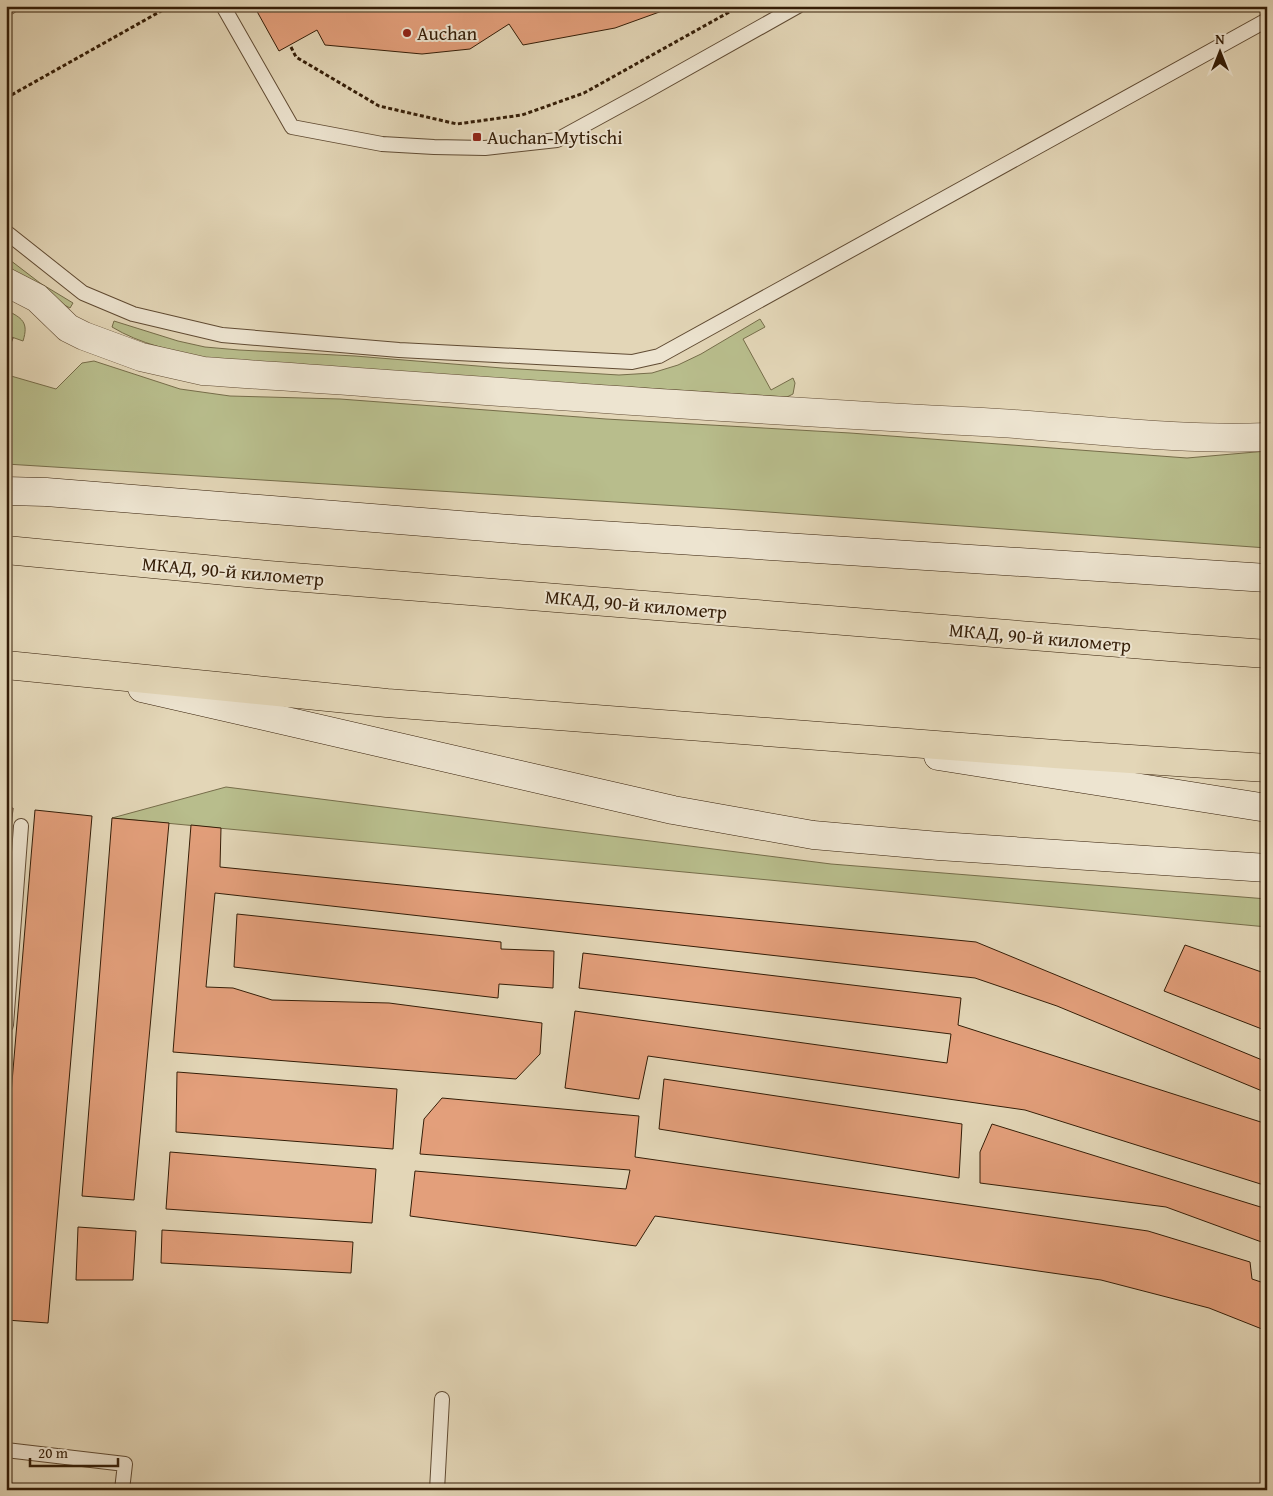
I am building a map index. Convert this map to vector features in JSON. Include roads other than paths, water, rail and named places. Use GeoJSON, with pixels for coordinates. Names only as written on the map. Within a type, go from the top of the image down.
{"type":"FeatureCollection","features":[{"type":"Feature","properties":{"kind":"highway","name":"МКАД, 90-й километр"},"geometry":{"type":"LineString","coordinates":[[6,550],[278,576],[1267,654]]}},
{"type":"Feature","properties":{"kind":"highway"},"geometry":{"type":"LineString","coordinates":[[6,666],[387,703],[1055,754],[1267,768]]}},
{"type":"Feature","properties":{"kind":"main road"},"geometry":{"type":"LineString","coordinates":[[6,282],[37,298],[68,328],[84,336],[141,357],[202,371],[825,414],[1015,424],[1157,436],[1267,438]]}},
{"type":"Feature","properties":{"kind":"main road"},"geometry":{"type":"LineString","coordinates":[[6,490],[66,493],[533,530],[1267,578]]}},
{"type":"Feature","properties":{"kind":"main road"},"geometry":{"type":"LineString","coordinates":[[74,672],[673,810],[813,835],[939,846],[1267,868]]}},
{"type":"Feature","properties":{"kind":"main road"},"geometry":{"type":"LineString","coordinates":[[808,735],[1267,808]]}},
{"type":"Feature","properties":{"kind":"lane"},"geometry":{"type":"LineString","coordinates":[[6,9],[11,6]]}},
{"type":"Feature","properties":{"kind":"lane"},"geometry":{"type":"LineString","coordinates":[[223,6],[292,127],[382,144],[485,148],[557,140],[643,94],[798,6]]}},
{"type":"Feature","properties":{"kind":"lane"},"geometry":{"type":"LineString","coordinates":[[6,232],[83,293],[133,314],[222,335],[399,350],[632,362],[659,356],[1267,20]]}},
{"type":"Feature","properties":{"kind":"lane"},"geometry":{"type":"LineString","coordinates":[[6,1025],[21,826]]}},
{"type":"Feature","properties":{"kind":"lane"},"geometry":{"type":"LineString","coordinates":[[437,1490],[442,1399]]}},
{"type":"Feature","properties":{"kind":"lane"},"geometry":{"type":"LineString","coordinates":[[6,1450],[125,1464],[122,1490]]}},
{"type":"Feature","properties":{"kind":"place","name":"Auchan"},"geometry":{"type":"Point","coordinates":[407,33]}},
{"type":"Feature","properties":{"kind":"place","name":"Auchan-Mytischi"},"geometry":{"type":"Point","coordinates":[477,137]}}]}
